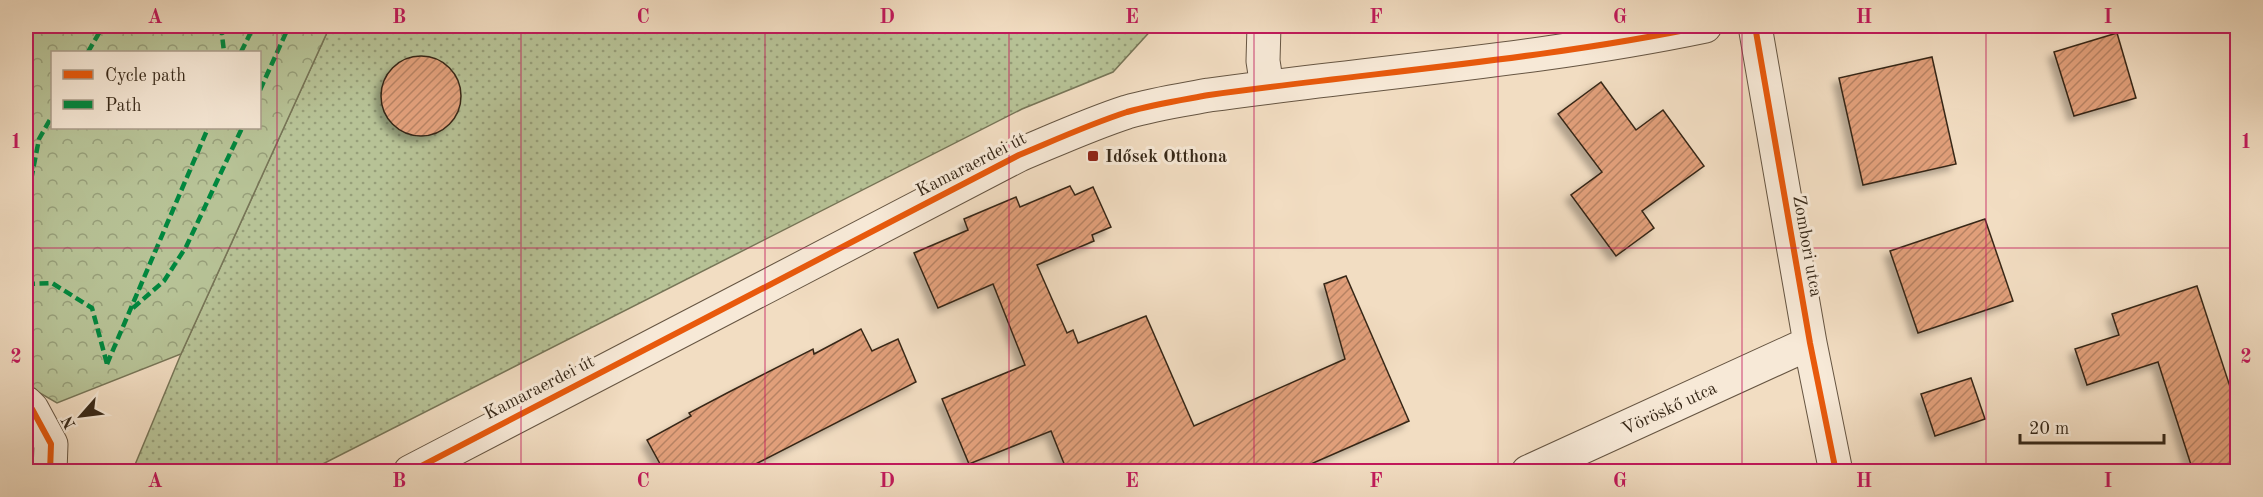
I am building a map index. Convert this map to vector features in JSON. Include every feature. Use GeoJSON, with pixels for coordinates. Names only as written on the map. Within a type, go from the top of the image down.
{"type":"FeatureCollection","features":[{"type":"Feature","properties":{"kind":"street"},"geometry":{"type":"LineString","coordinates":[[1264,26],[1263,61],[1267,87]]}},
{"type":"Feature","properties":{"kind":"street","name":"Kamaraerdei út"},"geometry":{"type":"LineString","coordinates":[[410,471],[1019,155],[1077,130],[1128,112],[1162,103],[1267,87],[1550,53],[1642,39],[1705,26]]}},
{"type":"Feature","properties":{"kind":"street","name":"Zombori utca"},"geometry":{"type":"LineString","coordinates":[[1755,26],[1810,343],[1836,471]]}},
{"type":"Feature","properties":{"kind":"street","name":"Vöröskő utca"},"geometry":{"type":"LineString","coordinates":[[1528,471],[1810,343]]}},
{"type":"Feature","properties":{"kind":"street"},"geometry":{"type":"LineString","coordinates":[[26,403],[32,409],[51,444],[50,471]]}},
{"type":"Feature","properties":{"kind":"green space"},"geometry":{"type":"Polygon","coordinates":[[[26,26],[330,26],[181,354],[57,403],[26,385],[26,26]]]}},
{"type":"Feature","properties":{"kind":"green space"},"geometry":{"type":"Polygon","coordinates":[[[330,26],[1155,26],[1113,72],[1022,109],[309,471],[132,472],[181,354],[330,26]]]}},
{"type":"Feature","properties":{"kind":"building"},"geometry":{"type":"Polygon","coordinates":[[[2117,33],[2136,98],[2074,116],[2054,52],[2117,33]]]}},
{"type":"Feature","properties":{"kind":"building"},"geometry":{"type":"Polygon","coordinates":[[[421,56],[436,59],[449,68],[458,81],[461,96],[458,111],[449,124],[436,133],[421,136],[406,133],[393,124],[384,111],[381,96],[384,81],[393,68],[406,59],[421,56]]]}},
{"type":"Feature","properties":{"kind":"building"},"geometry":{"type":"Polygon","coordinates":[[[1932,57],[1956,164],[1863,185],[1839,78],[1932,57]]]}},
{"type":"Feature","properties":{"kind":"building"},"geometry":{"type":"Polygon","coordinates":[[[1601,82],[1636,130],[1663,110],[1704,166],[1642,211],[1654,228],[1616,256],[1571,195],[1602,172],[1558,114],[1601,82]]]}},
{"type":"Feature","properties":{"kind":"building"},"geometry":{"type":"Polygon","coordinates":[[[1070,186],[1075,195],[1093,187],[1111,227],[1092,235],[1094,241],[1037,265],[1067,333],[1073,330],[1078,343],[1146,316],[1194,426],[1345,359],[1324,284],[1346,276],[1409,421],[1295,471],[1067,471],[1051,431],[969,464],[942,399],[1025,365],[993,284],[938,308],[914,253],[968,230],[964,219],[1016,197],[1020,207],[1070,186]]]}},
{"type":"Feature","properties":{"kind":"building"},"geometry":{"type":"Polygon","coordinates":[[[1985,219],[2013,301],[1918,333],[1890,251],[1985,219]]]}},
{"type":"Feature","properties":{"kind":"building"},"geometry":{"type":"Polygon","coordinates":[[[2197,286],[2238,411],[2238,471],[2193,471],[2158,362],[2087,385],[2075,349],[2119,335],[2112,314],[2197,286]]]}},
{"type":"Feature","properties":{"kind":"building"},"geometry":{"type":"Polygon","coordinates":[[[861,329],[872,351],[898,339],[916,382],[742,471],[664,471],[647,440],[691,416],[689,413],[729,392],[813,349],[814,354],[861,329]]]}},
{"type":"Feature","properties":{"kind":"building"},"geometry":{"type":"Polygon","coordinates":[[[1971,378],[1985,419],[1935,436],[1921,394],[1971,378]]]}},
{"type":"Feature","properties":{"kind":"marked path"},"geometry":{"type":"LineString","coordinates":[[89,51],[103,26]]}},
{"type":"Feature","properties":{"kind":"marked path"},"geometry":{"type":"LineString","coordinates":[[221,26],[224,51]]}},
{"type":"Feature","properties":{"kind":"marked path"},"geometry":{"type":"LineString","coordinates":[[242,51],[254,26]]}},
{"type":"Feature","properties":{"kind":"marked path"},"geometry":{"type":"LineString","coordinates":[[261,88],[289,26]]}},
{"type":"Feature","properties":{"kind":"marked path"},"geometry":{"type":"LineString","coordinates":[[26,206],[39,139],[51,118]]}},
{"type":"Feature","properties":{"kind":"marked path"},"geometry":{"type":"LineString","coordinates":[[107,364],[208,129]]}},
{"type":"Feature","properties":{"kind":"marked path"},"geometry":{"type":"LineString","coordinates":[[133,308],[164,281],[186,247],[242,129]]}},
{"type":"Feature","properties":{"kind":"marked path"},"geometry":{"type":"LineString","coordinates":[[26,284],[52,283],[92,308],[107,364]]}},
{"type":"Feature","properties":{"kind":"cycle path"},"geometry":{"type":"LineString","coordinates":[[410,472],[1019,155],[1127,112],[1209,95],[1520,57],[1705,26]]}},
{"type":"Feature","properties":{"kind":"cycle path"},"geometry":{"type":"LineString","coordinates":[[1755,26],[1810,343],[1836,472]]}},
{"type":"Feature","properties":{"kind":"cycle path"},"geometry":{"type":"LineString","coordinates":[[26,403],[32,409],[51,444],[50,472]]}},
{"type":"Feature","properties":{"kind":"place","name":"Idősek Otthona"},"geometry":{"type":"Point","coordinates":[1093,156]}}]}
